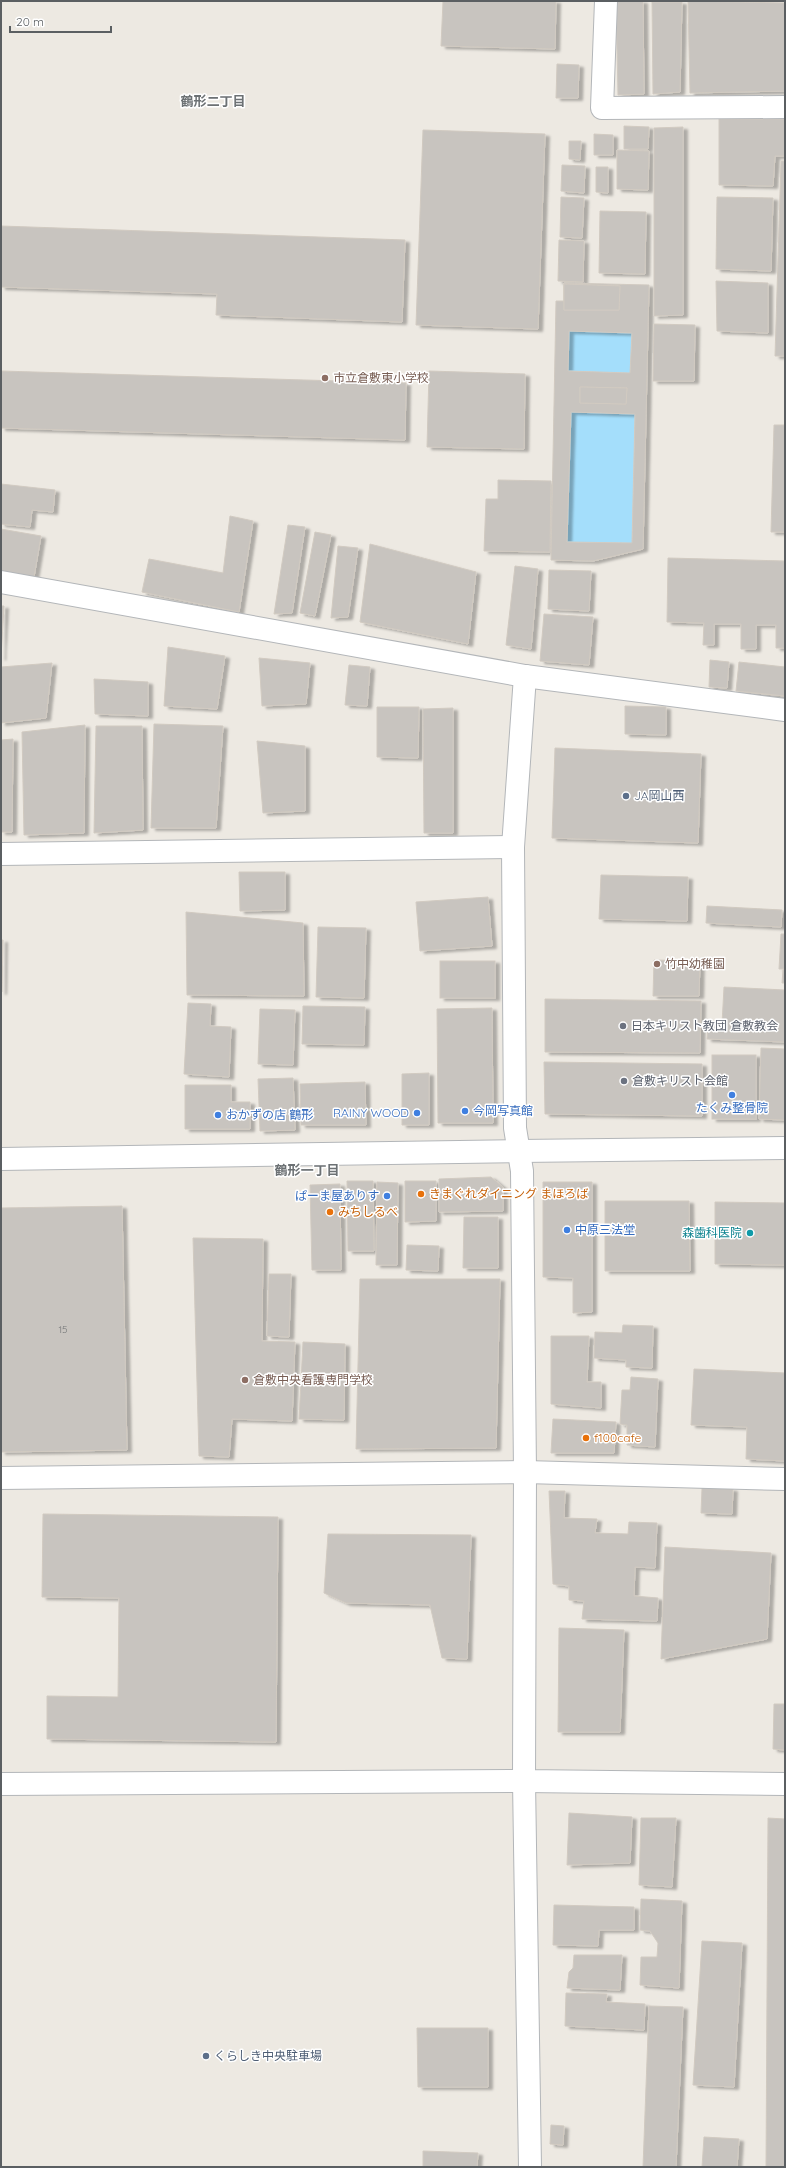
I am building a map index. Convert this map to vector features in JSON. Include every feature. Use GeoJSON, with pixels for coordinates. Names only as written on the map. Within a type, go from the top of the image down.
{"type":"FeatureCollection","features":[{"type":"Feature","properties":{"kind":"street"},"geometry":{"type":"LineString","coordinates":[[606,1],[602,108],[785,107]]}},
{"type":"Feature","properties":{"kind":"street"},"geometry":{"type":"LineString","coordinates":[[1,582],[525,676],[785,710]]}},
{"type":"Feature","properties":{"kind":"street"},"geometry":{"type":"LineString","coordinates":[[525,676],[513,847],[515,1128],[522,1171],[525,1472],[524,1780],[530,2167]]}},
{"type":"Feature","properties":{"kind":"street"},"geometry":{"type":"LineString","coordinates":[[1,854],[513,847]]}},
{"type":"Feature","properties":{"kind":"street"},"geometry":{"type":"LineString","coordinates":[[1,1159],[785,1148]]}},
{"type":"Feature","properties":{"kind":"street"},"geometry":{"type":"LineString","coordinates":[[1,1478],[525,1472],[785,1479]]}},
{"type":"Feature","properties":{"kind":"street"},"geometry":{"type":"LineString","coordinates":[[1,1784],[524,1780],[785,1784]]}},
{"type":"Feature","properties":{"kind":"water"},"geometry":{"type":"Polygon","coordinates":[[[569,331],[632,333],[630,373],[568,371],[569,331]]]}},
{"type":"Feature","properties":{"kind":"water"},"geometry":{"type":"Polygon","coordinates":[[[571,412],[635,414],[632,543],[567,542],[571,412]]]}},
{"type":"Feature","properties":{"kind":"building"},"geometry":{"type":"Polygon","coordinates":[[[443,1],[556,1],[555,49],[441,46],[443,1]]]}},
{"type":"Feature","properties":{"kind":"building"},"geometry":{"type":"Polygon","coordinates":[[[616,1],[643,1],[644,94],[618,95],[616,1]]]}},
{"type":"Feature","properties":{"kind":"building"},"geometry":{"type":"Polygon","coordinates":[[[688,1],[785,3],[785,91],[690,93],[688,1]]]}},
{"type":"Feature","properties":{"kind":"building"},"geometry":{"type":"Polygon","coordinates":[[[652,2],[682,2],[680,92],[653,94],[652,2]]]}},
{"type":"Feature","properties":{"kind":"building"},"geometry":{"type":"Polygon","coordinates":[[[557,64],[579,65],[578,98],[556,98],[557,64]]]}},
{"type":"Feature","properties":{"kind":"building"},"geometry":{"type":"Polygon","coordinates":[[[719,119],[785,119],[785,156],[775,156],[773,186],[719,185],[719,119]]]}},
{"type":"Feature","properties":{"kind":"building"},"geometry":{"type":"Polygon","coordinates":[[[624,126],[649,127],[648,149],[624,149],[624,126]]]}},
{"type":"Feature","properties":{"kind":"building"},"geometry":{"type":"Polygon","coordinates":[[[683,127],[683,315],[654,316],[654,128],[683,127]]]}},
{"type":"Feature","properties":{"kind":"building"},"geometry":{"type":"Polygon","coordinates":[[[423,130],[545,134],[538,329],[416,325],[423,130]]]}},
{"type":"Feature","properties":{"kind":"building"},"geometry":{"type":"Polygon","coordinates":[[[594,134],[613,135],[613,155],[594,155],[594,134]]]}},
{"type":"Feature","properties":{"kind":"building"},"geometry":{"type":"Polygon","coordinates":[[[569,141],[581,141],[580,160],[569,159],[569,141]]]}},
{"type":"Feature","properties":{"kind":"building"},"geometry":{"type":"Polygon","coordinates":[[[617,150],[649,151],[648,190],[617,189],[617,150]]]}},
{"type":"Feature","properties":{"kind":"building"},"geometry":{"type":"Polygon","coordinates":[[[781,161],[785,161],[785,356],[775,356],[781,161]]]}},
{"type":"Feature","properties":{"kind":"building"},"geometry":{"type":"Polygon","coordinates":[[[562,165],[585,166],[584,193],[561,191],[562,165]]]}},
{"type":"Feature","properties":{"kind":"building"},"geometry":{"type":"Polygon","coordinates":[[[596,167],[608,167],[608,193],[596,192],[596,167]]]}},
{"type":"Feature","properties":{"kind":"building"},"geometry":{"type":"Polygon","coordinates":[[[561,197],[584,198],[582,238],[560,237],[561,197]]]}},
{"type":"Feature","properties":{"kind":"building"},"geometry":{"type":"Polygon","coordinates":[[[717,197],[773,198],[771,271],[716,269],[717,197]]]}},
{"type":"Feature","properties":{"kind":"building"},"geometry":{"type":"Polygon","coordinates":[[[600,211],[646,212],[645,274],[599,273],[600,211]]]}},
{"type":"Feature","properties":{"kind":"building"},"geometry":{"type":"Polygon","coordinates":[[[1,226],[405,240],[402,322],[216,315],[217,294],[1,287],[1,226]]]}},
{"type":"Feature","properties":{"kind":"building"},"geometry":{"type":"Polygon","coordinates":[[[559,240],[584,241],[583,282],[558,281],[559,240]]]}},
{"type":"Feature","properties":{"kind":"building"},"geometry":{"type":"Polygon","coordinates":[[[716,281],[768,283],[768,333],[717,331],[716,281]]]}},
{"type":"Feature","properties":{"kind":"building"},"geometry":{"type":"Polygon","coordinates":[[[564,284],[649,285],[643,549],[593,561],[551,560],[556,301],[564,301],[564,310],[619,310],[620,286],[564,284]],[[569,331],[568,371],[630,373],[632,333],[569,331]],[[580,387],[580,403],[626,404],[627,388],[580,387]],[[571,412],[567,542],[632,543],[635,414],[571,412]]]}},
{"type":"Feature","properties":{"kind":"building"},"geometry":{"type":"Polygon","coordinates":[[[564,284],[620,286],[619,310],[564,310],[564,284]]]}},
{"type":"Feature","properties":{"kind":"building"},"geometry":{"type":"Polygon","coordinates":[[[654,324],[695,325],[694,381],[653,381],[654,324]]]}},
{"type":"Feature","properties":{"kind":"building"},"geometry":{"type":"Polygon","coordinates":[[[1,371],[406,383],[405,440],[1,428],[1,371]]]}},
{"type":"Feature","properties":{"kind":"building"},"geometry":{"type":"Polygon","coordinates":[[[429,371],[525,374],[524,449],[427,447],[429,371]]]}},
{"type":"Feature","properties":{"kind":"building"},"geometry":{"type":"Polygon","coordinates":[[[580,387],[627,388],[626,404],[580,403],[580,387]]]}},
{"type":"Feature","properties":{"kind":"building"},"geometry":{"type":"Polygon","coordinates":[[[774,425],[785,425],[785,532],[771,532],[774,425]]]}},
{"type":"Feature","properties":{"kind":"building"},"geometry":{"type":"Polygon","coordinates":[[[498,480],[551,481],[550,552],[484,551],[486,499],[498,499],[498,480]]]}},
{"type":"Feature","properties":{"kind":"building"},"geometry":{"type":"Polygon","coordinates":[[[1,484],[55,490],[53,512],[32,510],[30,527],[1,524],[1,484]]]}},
{"type":"Feature","properties":{"kind":"building"},"geometry":{"type":"Polygon","coordinates":[[[230,516],[253,521],[239,612],[142,592],[149,559],[223,573],[230,516]]]}},
{"type":"Feature","properties":{"kind":"building"},"geometry":{"type":"Polygon","coordinates":[[[288,525],[305,527],[292,613],[274,614],[288,525]]]}},
{"type":"Feature","properties":{"kind":"building"},"geometry":{"type":"Polygon","coordinates":[[[1,529],[41,536],[33,583],[1,577],[1,529]]]}},
{"type":"Feature","properties":{"kind":"building"},"geometry":{"type":"Polygon","coordinates":[[[315,532],[331,535],[315,616],[300,613],[315,532]]]}},
{"type":"Feature","properties":{"kind":"building"},"geometry":{"type":"Polygon","coordinates":[[[370,544],[476,572],[468,644],[360,622],[370,544]]]}},
{"type":"Feature","properties":{"kind":"building"},"geometry":{"type":"Polygon","coordinates":[[[338,546],[358,548],[348,617],[331,618],[338,546]]]}},
{"type":"Feature","properties":{"kind":"building"},"geometry":{"type":"Polygon","coordinates":[[[668,558],[785,561],[785,648],[776,648],[776,625],[756,625],[756,649],[741,649],[741,624],[714,624],[714,645],[703,645],[704,623],[667,622],[668,558]]]}},
{"type":"Feature","properties":{"kind":"building"},"geometry":{"type":"Polygon","coordinates":[[[515,566],[538,569],[531,649],[506,645],[515,566]]]}},
{"type":"Feature","properties":{"kind":"building"},"geometry":{"type":"Polygon","coordinates":[[[549,570],[591,571],[589,611],[548,609],[549,570]]]}},
{"type":"Feature","properties":{"kind":"building"},"geometry":{"type":"Polygon","coordinates":[[[1,606],[4,606],[1,658],[1,606]]]}},
{"type":"Feature","properties":{"kind":"building"},"geometry":{"type":"Polygon","coordinates":[[[544,614],[593,617],[589,665],[540,661],[544,614]]]}},
{"type":"Feature","properties":{"kind":"building"},"geometry":{"type":"Polygon","coordinates":[[[168,647],[225,656],[217,709],[164,706],[168,647]]]}},
{"type":"Feature","properties":{"kind":"building"},"geometry":{"type":"Polygon","coordinates":[[[259,658],[310,663],[306,704],[262,706],[259,658]]]}},
{"type":"Feature","properties":{"kind":"building"},"geometry":{"type":"Polygon","coordinates":[[[710,660],[729,662],[727,688],[709,687],[710,660]]]}},
{"type":"Feature","properties":{"kind":"building"},"geometry":{"type":"Polygon","coordinates":[[[739,662],[785,667],[785,696],[736,691],[739,662]]]}},
{"type":"Feature","properties":{"kind":"building"},"geometry":{"type":"Polygon","coordinates":[[[52,663],[46,718],[1,723],[1,667],[52,663]]]}},
{"type":"Feature","properties":{"kind":"building"},"geometry":{"type":"Polygon","coordinates":[[[349,665],[370,667],[367,706],[345,705],[349,665]]]}},
{"type":"Feature","properties":{"kind":"building"},"geometry":{"type":"Polygon","coordinates":[[[94,679],[148,682],[148,716],[95,714],[94,679]]]}},
{"type":"Feature","properties":{"kind":"building"},"geometry":{"type":"Polygon","coordinates":[[[625,706],[666,707],[666,735],[625,734],[625,706]]]}},
{"type":"Feature","properties":{"kind":"building"},"geometry":{"type":"Polygon","coordinates":[[[377,707],[419,707],[418,758],[377,757],[377,707]]]}},
{"type":"Feature","properties":{"kind":"building"},"geometry":{"type":"Polygon","coordinates":[[[453,708],[453,833],[424,833],[423,709],[453,708]]]}},
{"type":"Feature","properties":{"kind":"building"},"geometry":{"type":"Polygon","coordinates":[[[154,724],[223,726],[216,828],[151,828],[154,724]]]}},
{"type":"Feature","properties":{"kind":"building"},"geometry":{"type":"Polygon","coordinates":[[[85,725],[84,833],[24,835],[22,732],[85,725]]]}},
{"type":"Feature","properties":{"kind":"building"},"geometry":{"type":"Polygon","coordinates":[[[96,726],[142,726],[143,830],[94,833],[96,726]]]}},
{"type":"Feature","properties":{"kind":"building"},"geometry":{"type":"Polygon","coordinates":[[[13,739],[12,832],[1,832],[1,740],[13,739]]]}},
{"type":"Feature","properties":{"kind":"building"},"geometry":{"type":"Polygon","coordinates":[[[257,741],[305,746],[305,811],[263,813],[257,741]]]}},
{"type":"Feature","properties":{"kind":"building","name":"JA岡山西"},"geometry":{"type":"Polygon","coordinates":[[[555,748],[701,754],[698,843],[552,838],[555,748]]]}},
{"type":"Feature","properties":{"kind":"building"},"geometry":{"type":"Polygon","coordinates":[[[239,872],[285,872],[285,910],[240,911],[239,872]]]}},
{"type":"Feature","properties":{"kind":"building"},"geometry":{"type":"Polygon","coordinates":[[[601,875],[688,877],[687,921],[599,919],[601,875]]]}},
{"type":"Feature","properties":{"kind":"building"},"geometry":{"type":"Polygon","coordinates":[[[488,897],[492,946],[420,951],[416,902],[488,897]]]}},
{"type":"Feature","properties":{"kind":"building"},"geometry":{"type":"Polygon","coordinates":[[[707,906],[782,910],[781,927],[706,923],[707,906]]]}},
{"type":"Feature","properties":{"kind":"building"},"geometry":{"type":"Polygon","coordinates":[[[186,912],[303,923],[304,996],[187,995],[186,912]]]}},
{"type":"Feature","properties":{"kind":"building"},"geometry":{"type":"Polygon","coordinates":[[[318,927],[366,928],[364,998],[316,997],[318,927]]]}},
{"type":"Feature","properties":{"kind":"building"},"geometry":{"type":"Polygon","coordinates":[[[781,934],[785,934],[785,969],[779,969],[781,934]]]}},
{"type":"Feature","properties":{"kind":"building"},"geometry":{"type":"Polygon","coordinates":[[[1,940],[3,940],[2,992],[1,992],[1,940]]]}},
{"type":"Feature","properties":{"kind":"building"},"geometry":{"type":"Polygon","coordinates":[[[654,960],[700,961],[699,996],[653,996],[654,960]]]}},
{"type":"Feature","properties":{"kind":"building"},"geometry":{"type":"Polygon","coordinates":[[[440,961],[495,961],[495,998],[440,998],[440,961]]]}},
{"type":"Feature","properties":{"kind":"building"},"geometry":{"type":"Polygon","coordinates":[[[783,970],[785,970],[785,983],[782,983],[783,970]]]}},
{"type":"Feature","properties":{"kind":"building"},"geometry":{"type":"Polygon","coordinates":[[[724,987],[785,990],[785,1042],[707,1039],[708,1023],[722,1024],[724,987]]]}},
{"type":"Feature","properties":{"kind":"building","name":"日本キリスト教団 倉敷教会"},"geometry":{"type":"Polygon","coordinates":[[[545,999],[701,1001],[700,1053],[545,1052],[545,999]]]}},
{"type":"Feature","properties":{"kind":"building"},"geometry":{"type":"Polygon","coordinates":[[[188,1003],[211,1004],[210,1026],[231,1027],[229,1077],[184,1074],[188,1003]]]}},
{"type":"Feature","properties":{"kind":"building"},"geometry":{"type":"Polygon","coordinates":[[[303,1006],[365,1007],[364,1045],[302,1044],[303,1006]]]}},
{"type":"Feature","properties":{"kind":"building"},"geometry":{"type":"Polygon","coordinates":[[[492,1008],[493,1123],[438,1123],[437,1009],[492,1008]]]}},
{"type":"Feature","properties":{"kind":"building"},"geometry":{"type":"Polygon","coordinates":[[[260,1009],[295,1010],[293,1065],[258,1064],[260,1009]]]}},
{"type":"Feature","properties":{"kind":"building"},"geometry":{"type":"Polygon","coordinates":[[[761,1048],[785,1049],[785,1120],[759,1119],[761,1048]]]}},
{"type":"Feature","properties":{"kind":"building"},"geometry":{"type":"Polygon","coordinates":[[[712,1055],[756,1055],[756,1119],[712,1119],[712,1055]]]}},
{"type":"Feature","properties":{"kind":"building","name":"倉敷キリスト会館"},"geometry":{"type":"Polygon","coordinates":[[[544,1062],[702,1064],[702,1116],[545,1114],[544,1062]]]}},
{"type":"Feature","properties":{"kind":"building"},"geometry":{"type":"Polygon","coordinates":[[[429,1073],[429,1125],[402,1125],[402,1074],[429,1073]]]}},
{"type":"Feature","properties":{"kind":"building"},"geometry":{"type":"Polygon","coordinates":[[[293,1078],[295,1130],[260,1131],[258,1079],[293,1078]]]}},
{"type":"Feature","properties":{"kind":"building"},"geometry":{"type":"Polygon","coordinates":[[[365,1082],[366,1125],[301,1125],[300,1084],[365,1082]]]}},
{"type":"Feature","properties":{"kind":"building","name":"おかずの店 鶴形"},"geometry":{"type":"Polygon","coordinates":[[[185,1085],[231,1085],[231,1102],[250,1102],[250,1129],[185,1129],[185,1085]]]}},
{"type":"Feature","properties":{"kind":"building"},"geometry":{"type":"Polygon","coordinates":[[[491,1177],[503,1187],[503,1211],[439,1212],[439,1179],[491,1177]]]}},
{"type":"Feature","properties":{"kind":"building"},"geometry":{"type":"Polygon","coordinates":[[[347,1181],[373,1181],[374,1251],[348,1251],[347,1181]]]}},
{"type":"Feature","properties":{"kind":"building"},"geometry":{"type":"Polygon","coordinates":[[[405,1181],[436,1181],[436,1221],[405,1222],[405,1181]]]}},
{"type":"Feature","properties":{"kind":"building"},"geometry":{"type":"Polygon","coordinates":[[[377,1182],[398,1183],[397,1265],[376,1265],[377,1182]]]}},
{"type":"Feature","properties":{"kind":"building","name":"中原三法堂"},"geometry":{"type":"Polygon","coordinates":[[[543,1182],[592,1182],[592,1312],[573,1313],[573,1278],[543,1277],[543,1182]]]}},
{"type":"Feature","properties":{"kind":"building"},"geometry":{"type":"Polygon","coordinates":[[[340,1184],[341,1270],[312,1270],[310,1185],[340,1184]]]}},
{"type":"Feature","properties":{"kind":"building"},"geometry":{"type":"Polygon","coordinates":[[[605,1201],[689,1201],[690,1271],[605,1271],[605,1201]]]}},
{"type":"Feature","properties":{"kind":"building","name":"森歯科医院"},"geometry":{"type":"Polygon","coordinates":[[[715,1202],[785,1203],[785,1265],[715,1264],[715,1202]]]}},
{"type":"Feature","properties":{"kind":"building"},"geometry":{"type":"Polygon","coordinates":[[[122,1206],[127,1450],[1,1452],[1,1208],[122,1206]]]}},
{"type":"Feature","properties":{"kind":"building"},"geometry":{"type":"Polygon","coordinates":[[[464,1217],[498,1217],[498,1268],[463,1268],[464,1217]]]}},
{"type":"Feature","properties":{"kind":"building","name":"倉敷中央看護専門学校"},"geometry":{"type":"Polygon","coordinates":[[[193,1238],[263,1239],[262,1341],[295,1342],[292,1421],[232,1419],[229,1457],[199,1456],[193,1238]]]}},
{"type":"Feature","properties":{"kind":"building"},"geometry":{"type":"Polygon","coordinates":[[[407,1245],[439,1246],[438,1271],[406,1270],[407,1245]]]}},
{"type":"Feature","properties":{"kind":"building"},"geometry":{"type":"Polygon","coordinates":[[[269,1274],[291,1274],[289,1337],[267,1336],[269,1274]]]}},
{"type":"Feature","properties":{"kind":"building"},"geometry":{"type":"Polygon","coordinates":[[[360,1279],[500,1279],[496,1448],[356,1449],[360,1279]]]}},
{"type":"Feature","properties":{"kind":"building"},"geometry":{"type":"Polygon","coordinates":[[[623,1325],[653,1326],[652,1368],[626,1367],[626,1360],[594,1358],[595,1332],[622,1333],[623,1325]]]}},
{"type":"Feature","properties":{"kind":"building"},"geometry":{"type":"Polygon","coordinates":[[[551,1336],[589,1336],[587,1382],[601,1382],[601,1408],[551,1404],[551,1336]]]}},
{"type":"Feature","properties":{"kind":"building"},"geometry":{"type":"Polygon","coordinates":[[[303,1342],[345,1344],[344,1420],[299,1419],[303,1342]]]}},
{"type":"Feature","properties":{"kind":"building"},"geometry":{"type":"Polygon","coordinates":[[[694,1369],[785,1373],[785,1461],[746,1459],[747,1427],[691,1425],[694,1369]]]}},
{"type":"Feature","properties":{"kind":"building"},"geometry":{"type":"Polygon","coordinates":[[[631,1377],[658,1379],[655,1447],[627,1445],[627,1425],[620,1424],[622,1390],[630,1390],[631,1377]]]}},
{"type":"Feature","properties":{"kind":"building"},"geometry":{"type":"Polygon","coordinates":[[[553,1419],[616,1422],[614,1453],[551,1453],[553,1419]]]}},
{"type":"Feature","properties":{"kind":"building"},"geometry":{"type":"Polygon","coordinates":[[[702,1488],[733,1489],[732,1514],[701,1513],[702,1488]]]}},
{"type":"Feature","properties":{"kind":"building"},"geometry":{"type":"Polygon","coordinates":[[[549,1491],[565,1491],[564,1518],[597,1519],[595,1533],[628,1534],[629,1522],[657,1523],[655,1568],[635,1567],[634,1596],[658,1598],[657,1621],[582,1619],[584,1601],[569,1600],[569,1586],[553,1584],[549,1491]]]}},
{"type":"Feature","properties":{"kind":"building"},"geometry":{"type":"Polygon","coordinates":[[[43,1514],[278,1517],[276,1742],[47,1739],[47,1696],[118,1697],[119,1598],[42,1597],[43,1514]]]}},
{"type":"Feature","properties":{"kind":"building"},"geometry":{"type":"Polygon","coordinates":[[[328,1534],[471,1535],[467,1659],[442,1658],[430,1605],[346,1603],[324,1593],[328,1534]]]}},
{"type":"Feature","properties":{"kind":"building"},"geometry":{"type":"Polygon","coordinates":[[[665,1547],[771,1553],[767,1639],[661,1659],[665,1547]]]}},
{"type":"Feature","properties":{"kind":"building"},"geometry":{"type":"Polygon","coordinates":[[[559,1628],[624,1630],[620,1732],[558,1732],[559,1628]]]}},
{"type":"Feature","properties":{"kind":"building"},"geometry":{"type":"Polygon","coordinates":[[[774,1704],[785,1704],[785,1750],[773,1749],[774,1704]]]}},
{"type":"Feature","properties":{"kind":"building"},"geometry":{"type":"Polygon","coordinates":[[[569,1813],[632,1817],[630,1863],[567,1865],[569,1813]]]}},
{"type":"Feature","properties":{"kind":"building"},"geometry":{"type":"Polygon","coordinates":[[[641,1818],[676,1818],[672,1887],[639,1885],[641,1818]]]}},
{"type":"Feature","properties":{"kind":"building"},"geometry":{"type":"Polygon","coordinates":[[[768,1818],[785,1819],[785,2167],[766,2167],[768,1818]]]}},
{"type":"Feature","properties":{"kind":"building"},"geometry":{"type":"Polygon","coordinates":[[[641,1899],[682,1901],[679,1988],[640,1985],[641,1957],[657,1957],[658,1943],[650,1931],[640,1930],[641,1899]]]}},
{"type":"Feature","properties":{"kind":"building"},"geometry":{"type":"Polygon","coordinates":[[[554,1905],[634,1907],[634,1930],[599,1930],[598,1946],[553,1945],[554,1905]]]}},
{"type":"Feature","properties":{"kind":"building"},"geometry":{"type":"Polygon","coordinates":[[[702,1941],[742,1943],[734,2087],[693,2085],[702,1941]]]}},
{"type":"Feature","properties":{"kind":"building"},"geometry":{"type":"Polygon","coordinates":[[[574,1955],[622,1955],[620,1990],[567,1988],[569,1972],[573,1968],[574,1955]]]}},
{"type":"Feature","properties":{"kind":"building"},"geometry":{"type":"Polygon","coordinates":[[[566,1993],[607,1994],[606,2002],[645,2004],[644,2030],[565,2026],[566,1993]]]}},
{"type":"Feature","properties":{"kind":"building"},"geometry":{"type":"Polygon","coordinates":[[[649,2006],[683,2007],[676,2167],[643,2167],[649,2006]]]}},
{"type":"Feature","properties":{"kind":"building"},"geometry":{"type":"Polygon","coordinates":[[[417,2028],[488,2028],[488,2087],[418,2087],[417,2028]]]}},
{"type":"Feature","properties":{"kind":"building"},"geometry":{"type":"Polygon","coordinates":[[[551,2125],[564,2126],[563,2145],[550,2144],[551,2125]]]}},
{"type":"Feature","properties":{"kind":"building"},"geometry":{"type":"Polygon","coordinates":[[[704,2137],[739,2139],[737,2167],[702,2167],[704,2137]]]}},
{"type":"Feature","properties":{"kind":"building"},"geometry":{"type":"Polygon","coordinates":[[[423,2151],[478,2153],[477,2167],[423,2167],[423,2151]]]}},
{"type":"Feature","properties":{"kind":"place","name":"市立倉敷東小学校"},"geometry":{"type":"Point","coordinates":[325,378]}},
{"type":"Feature","properties":{"kind":"place","name":"JA岡山西"},"geometry":{"type":"Point","coordinates":[626,796]}},
{"type":"Feature","properties":{"kind":"place","name":"竹中幼稚園"},"geometry":{"type":"Point","coordinates":[657,964]}},
{"type":"Feature","properties":{"kind":"place","name":"日本キリスト教団 倉敷教会"},"geometry":{"type":"Point","coordinates":[623,1026]}},
{"type":"Feature","properties":{"kind":"place","name":"倉敷キリスト会館"},"geometry":{"type":"Point","coordinates":[624,1081]}},
{"type":"Feature","properties":{"kind":"place","name":"たくみ整骨院"},"geometry":{"type":"Point","coordinates":[732,1095]}},
{"type":"Feature","properties":{"kind":"place","name":"今岡写真館"},"geometry":{"type":"Point","coordinates":[465,1111]}},
{"type":"Feature","properties":{"kind":"place","name":"RAINY WOOD"},"geometry":{"type":"Point","coordinates":[417,1113]}},
{"type":"Feature","properties":{"kind":"place","name":"おかずの店 鶴形"},"geometry":{"type":"Point","coordinates":[218,1115]}},
{"type":"Feature","properties":{"kind":"place","name":"きまぐれダイニング まほろば"},"geometry":{"type":"Point","coordinates":[421,1194]}},
{"type":"Feature","properties":{"kind":"place","name":"ぱーま屋ありす"},"geometry":{"type":"Point","coordinates":[387,1196]}},
{"type":"Feature","properties":{"kind":"place","name":"みちしるべ"},"geometry":{"type":"Point","coordinates":[330,1212]}},
{"type":"Feature","properties":{"kind":"place","name":"中原三法堂"},"geometry":{"type":"Point","coordinates":[567,1230]}},
{"type":"Feature","properties":{"kind":"place","name":"森歯科医院"},"geometry":{"type":"Point","coordinates":[750,1233]}},
{"type":"Feature","properties":{"kind":"place","name":"倉敷中央看護専門学校"},"geometry":{"type":"Point","coordinates":[245,1380]}},
{"type":"Feature","properties":{"kind":"place","name":"f100cafe"},"geometry":{"type":"Point","coordinates":[586,1438]}},
{"type":"Feature","properties":{"kind":"place","name":"くらしき中央駐車場"},"geometry":{"type":"Point","coordinates":[206,2056]}},
{"type":"Feature","properties":{"kind":"district","name":"鶴形二丁目"},"geometry":{"type":"Point","coordinates":[213,101]}},
{"type":"Feature","properties":{"kind":"district","name":"鶴形一丁目"},"geometry":{"type":"Point","coordinates":[307,1170]}}]}
